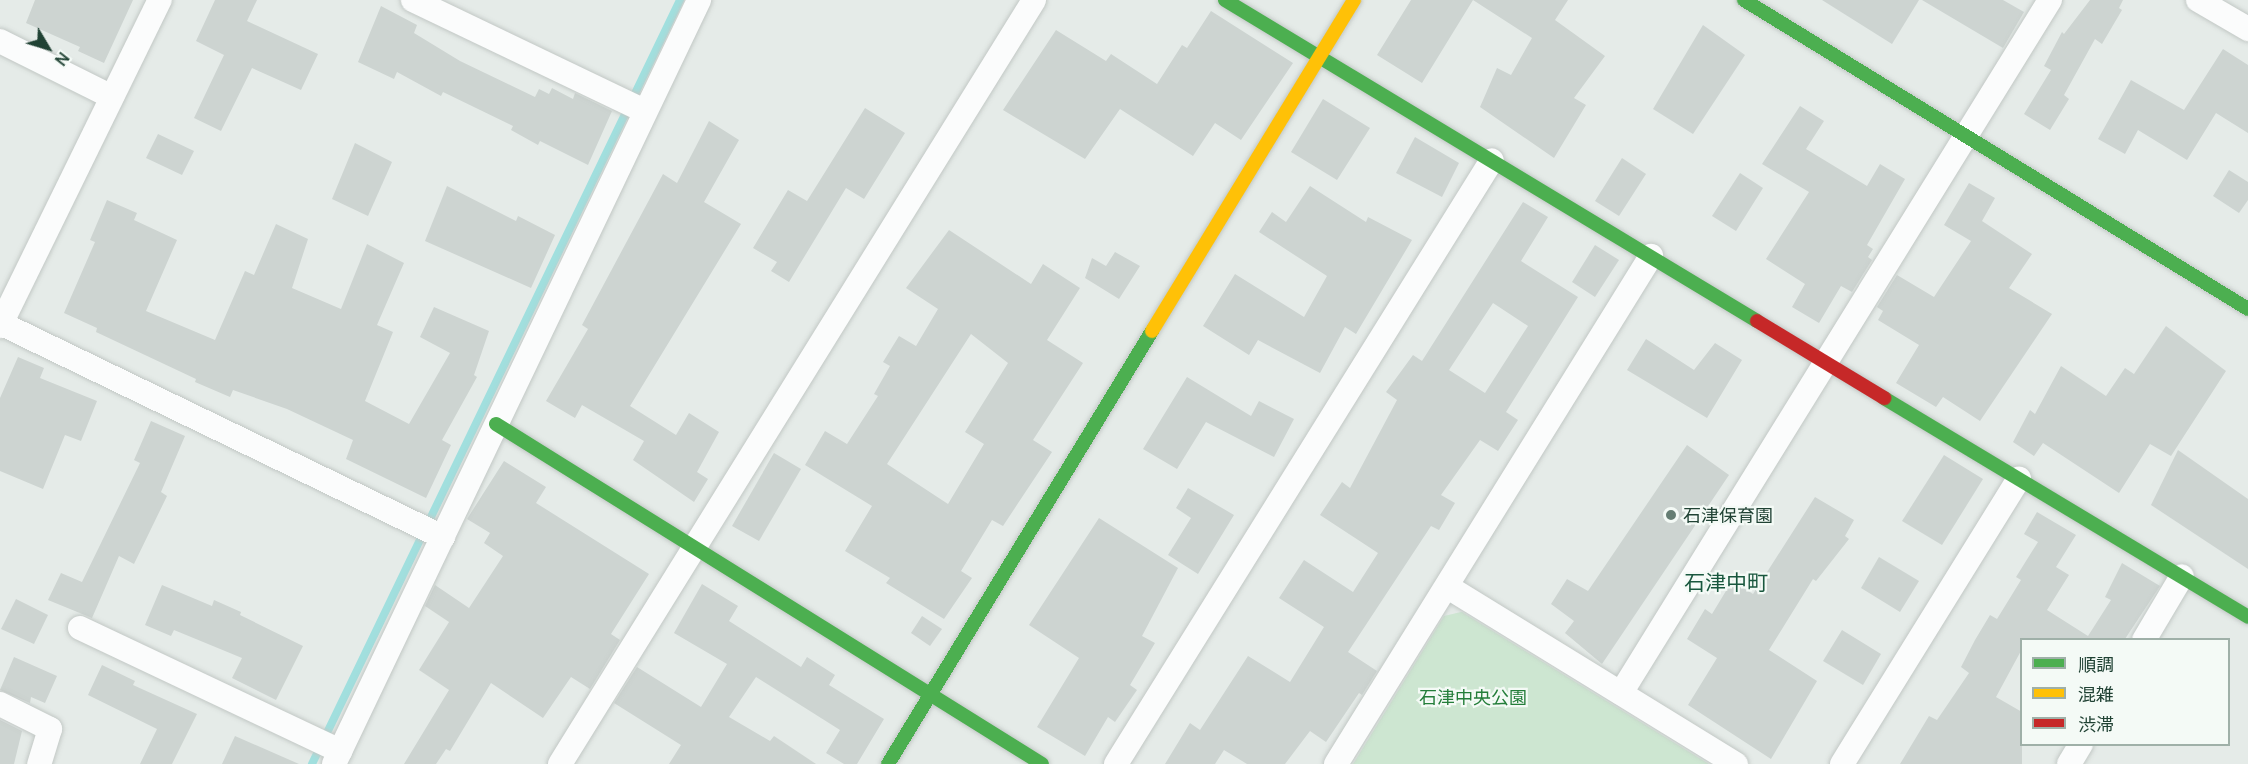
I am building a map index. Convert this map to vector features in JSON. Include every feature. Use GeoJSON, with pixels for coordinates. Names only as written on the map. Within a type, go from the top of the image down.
{"type":"FeatureCollection","features":[{"type":"Feature","properties":{"kind":"street"},"geometry":{"type":"LineString","coordinates":[[160,0],[0,324],[443,537]]}},
{"type":"Feature","properties":{"kind":"street"},"geometry":{"type":"LineString","coordinates":[[413,0],[645,111]]}},
{"type":"Feature","properties":{"kind":"street"},"geometry":{"type":"LineString","coordinates":[[80,628],[337,758],[699,0]]}},
{"type":"Feature","properties":{"kind":"street"},"geometry":{"type":"LineString","coordinates":[[560,764],[693,546],[1034,0]]}},
{"type":"Feature","properties":{"kind":"street"},"geometry":{"type":"LineString","coordinates":[[1226,0],[2248,617]]}},
{"type":"Feature","properties":{"kind":"street"},"geometry":{"type":"LineString","coordinates":[[888,764],[1354,0]]}},
{"type":"Feature","properties":{"kind":"street"},"geometry":{"type":"LineString","coordinates":[[1744,0],[2248,309]]}},
{"type":"Feature","properties":{"kind":"street"},"geometry":{"type":"LineString","coordinates":[[1621,693],[2050,0]]}},
{"type":"Feature","properties":{"kind":"street"},"geometry":{"type":"LineString","coordinates":[[2198,0],[2248,29]]}},
{"type":"Feature","properties":{"kind":"street"},"geometry":{"type":"LineString","coordinates":[[0,41],[112,97]]}},
{"type":"Feature","properties":{"kind":"street"},"geometry":{"type":"LineString","coordinates":[[1116,764],[1492,160]]}},
{"type":"Feature","properties":{"kind":"street"},"geometry":{"type":"LineString","coordinates":[[1336,764],[1448,587],[1651,256]]}},
{"type":"Feature","properties":{"kind":"street"},"geometry":{"type":"LineString","coordinates":[[496,424],[1042,764]]}},
{"type":"Feature","properties":{"kind":"street"},"geometry":{"type":"LineString","coordinates":[[1842,764],[2019,477]]}},
{"type":"Feature","properties":{"kind":"street"},"geometry":{"type":"LineString","coordinates":[[2145,638],[2182,576]]}},
{"type":"Feature","properties":{"kind":"street"},"geometry":{"type":"LineString","coordinates":[[1448,587],[1736,764]]}},
{"type":"Feature","properties":{"kind":"street"},"geometry":{"type":"LineString","coordinates":[[0,704],[50,729],[39,764]]}},
{"type":"Feature","properties":{"kind":"street"},"geometry":{"type":"LineString","coordinates":[[2069,764],[2080,746]]}},
{"type":"Feature","properties":{"kind":"green space","name":"石津中央公園"},"geometry":{"type":"Polygon","coordinates":[[[1462,612],[1709,764],[1353,764],[1444,616],[1462,612]]]}},
{"type":"Feature","properties":{"kind":"building"},"geometry":{"type":"Polygon","coordinates":[[[35,0],[133,0],[104,63],[78,51],[80,47],[26,23],[35,0]]]}},
{"type":"Feature","properties":{"kind":"building"},"geometry":{"type":"Polygon","coordinates":[[[215,0],[257,0],[247,21],[318,54],[301,90],[252,68],[221,131],[194,118],[224,55],[196,41],[215,0]]]}},
{"type":"Feature","properties":{"kind":"building"},"geometry":{"type":"Polygon","coordinates":[[[1411,0],[1473,0],[1422,83],[1377,55],[1411,0]]]}},
{"type":"Feature","properties":{"kind":"building"},"geometry":{"type":"Polygon","coordinates":[[[1473,0],[1568,0],[1555,20],[1605,56],[1574,98],[1586,105],[1554,158],[1480,107],[1497,68],[1511,75],[1532,38],[1473,0]]]}},
{"type":"Feature","properties":{"kind":"building"},"geometry":{"type":"Polygon","coordinates":[[[1822,0],[1919,0],[1892,44],[1822,0]]]}},
{"type":"Feature","properties":{"kind":"building"},"geometry":{"type":"Polygon","coordinates":[[[1922,0],[2003,0],[2024,12],[2003,48],[1922,0]]]}},
{"type":"Feature","properties":{"kind":"building"},"geometry":{"type":"Polygon","coordinates":[[[2090,0],[2123,0],[2119,8],[2122,10],[2102,44],[2095,39],[2064,95],[2069,99],[2050,130],[2024,114],[2051,70],[2044,66],[2062,32],[2064,34],[2090,0]]]}},
{"type":"Feature","properties":{"kind":"building"},"geometry":{"type":"Polygon","coordinates":[[[381,6],[417,25],[414,33],[460,61],[535,97],[539,89],[549,94],[552,88],[573,99],[575,93],[612,111],[588,165],[540,141],[538,145],[511,130],[513,126],[443,92],[441,96],[397,72],[394,79],[358,62],[381,6]]]}},
{"type":"Feature","properties":{"kind":"building"},"geometry":{"type":"Polygon","coordinates":[[[1211,11],[1293,63],[1241,140],[1215,123],[1193,156],[1120,109],[1085,159],[1003,110],[1056,30],[1106,61],[1111,54],[1157,84],[1182,45],[1187,48],[1211,11]]]}},
{"type":"Feature","properties":{"kind":"building"},"geometry":{"type":"Polygon","coordinates":[[[1703,25],[1745,55],[1693,134],[1653,109],[1703,25]]]}},
{"type":"Feature","properties":{"kind":"building"},"geometry":{"type":"Polygon","coordinates":[[[2223,49],[2248,65],[2248,133],[2216,113],[2187,160],[2138,130],[2125,154],[2098,139],[2131,80],[2184,110],[2223,49]]]}},
{"type":"Feature","properties":{"kind":"building"},"geometry":{"type":"Polygon","coordinates":[[[1323,99],[1370,128],[1337,180],[1291,152],[1323,99]]]}},
{"type":"Feature","properties":{"kind":"building"},"geometry":{"type":"Polygon","coordinates":[[[1800,106],[1824,121],[1806,149],[1867,186],[1880,164],[1905,179],[1867,245],[1873,249],[1868,257],[1872,260],[1852,292],[1841,286],[1819,323],[1792,307],[1805,284],[1766,259],[1809,192],[1762,164],[1800,106]]]}},
{"type":"Feature","properties":{"kind":"building"},"geometry":{"type":"Polygon","coordinates":[[[865,108],[905,133],[864,199],[846,188],[789,282],[771,271],[777,262],[753,248],[788,190],[807,201],[865,108]]]}},
{"type":"Feature","properties":{"kind":"building"},"geometry":{"type":"Polygon","coordinates":[[[709,121],[739,140],[704,202],[741,224],[630,406],[676,435],[689,413],[719,432],[697,472],[708,479],[694,502],[633,460],[644,441],[582,405],[575,418],[546,401],[588,329],[582,325],[663,174],[677,183],[709,121]]]}},
{"type":"Feature","properties":{"kind":"building"},"geometry":{"type":"Polygon","coordinates":[[[158,134],[194,151],[182,175],[146,158],[158,134]]]}},
{"type":"Feature","properties":{"kind":"building"},"geometry":{"type":"Polygon","coordinates":[[[1415,137],[1459,163],[1442,197],[1396,173],[1415,137]]]}},
{"type":"Feature","properties":{"kind":"building"},"geometry":{"type":"Polygon","coordinates":[[[355,143],[392,162],[368,216],[332,199],[355,143]]]}},
{"type":"Feature","properties":{"kind":"building"},"geometry":{"type":"Polygon","coordinates":[[[1622,158],[1646,174],[1619,216],[1595,201],[1622,158]]]}},
{"type":"Feature","properties":{"kind":"building"},"geometry":{"type":"Polygon","coordinates":[[[2229,170],[2248,182],[2248,200],[2239,213],[2213,196],[2229,170]]]}},
{"type":"Feature","properties":{"kind":"building"},"geometry":{"type":"Polygon","coordinates":[[[1740,173],[1763,188],[1736,231],[1712,216],[1740,173]]]}},
{"type":"Feature","properties":{"kind":"building"},"geometry":{"type":"Polygon","coordinates":[[[1969,183],[1995,198],[1982,221],[2032,254],[2009,288],[2052,314],[1980,421],[1943,397],[1936,407],[1896,383],[1919,345],[1878,320],[1883,311],[1877,307],[1897,275],[1934,297],[1971,241],[1944,225],[1969,183]]]}},
{"type":"Feature","properties":{"kind":"building"},"geometry":{"type":"Polygon","coordinates":[[[447,186],[516,221],[518,216],[555,235],[531,288],[425,241],[447,186]]]}},
{"type":"Feature","properties":{"kind":"building"},"geometry":{"type":"Polygon","coordinates":[[[1310,186],[1366,222],[1368,217],[1412,240],[1356,334],[1345,327],[1320,373],[1258,340],[1249,355],[1203,326],[1235,274],[1304,317],[1327,276],[1259,232],[1272,212],[1286,222],[1310,186]]]}},
{"type":"Feature","properties":{"kind":"building"},"geometry":{"type":"Polygon","coordinates":[[[107,200],[137,213],[134,220],[177,240],[146,311],[215,340],[245,271],[254,275],[276,224],[308,239],[292,288],[341,309],[367,244],[404,263],[377,325],[393,332],[365,401],[409,424],[450,353],[420,337],[434,307],[489,331],[474,375],[477,377],[442,440],[451,445],[426,498],[346,459],[353,440],[287,409],[233,390],[230,397],[195,382],[196,379],[96,332],[97,328],[64,313],[95,242],[90,240],[107,200]]]}},
{"type":"Feature","properties":{"kind":"building"},"geometry":{"type":"Polygon","coordinates":[[[1523,202],[1548,217],[1521,261],[1578,297],[1506,412],[1518,420],[1498,451],[1480,440],[1441,495],[1455,503],[1439,530],[1431,526],[1348,652],[1377,671],[1362,695],[1359,693],[1326,742],[1310,731],[1285,764],[1247,764],[1224,750],[1215,764],[1165,764],[1190,723],[1200,730],[1248,656],[1290,682],[1324,627],[1279,598],[1304,560],[1353,592],[1378,553],[1320,515],[1342,482],[1350,488],[1397,400],[1386,392],[1413,355],[1422,361],[1523,202]],[[1493,303],[1449,370],[1485,393],[1528,326],[1493,303]]]}},
{"type":"Feature","properties":{"kind":"building"},"geometry":{"type":"Polygon","coordinates":[[[949,230],[1031,284],[1043,264],[1080,288],[1047,340],[1083,363],[1033,440],[1052,452],[1003,526],[992,520],[961,571],[972,578],[944,619],[886,583],[890,578],[845,551],[872,506],[805,465],[825,431],[847,444],[878,396],[874,394],[890,366],[883,362],[899,336],[916,346],[938,309],[906,288],[949,230]],[[971,334],[887,464],[948,504],[984,444],[965,432],[1008,363],[971,334]]]}},
{"type":"Feature","properties":{"kind":"building"},"geometry":{"type":"Polygon","coordinates":[[[1595,245],[1619,260],[1595,297],[1572,282],[1595,245]]]}},
{"type":"Feature","properties":{"kind":"building"},"geometry":{"type":"Polygon","coordinates":[[[1115,252],[1140,266],[1119,299],[1085,278],[1092,258],[1106,266],[1115,252]]]}},
{"type":"Feature","properties":{"kind":"building"},"geometry":{"type":"Polygon","coordinates":[[[2166,326],[2226,371],[2171,456],[2150,444],[2119,493],[2043,443],[2034,456],[2013,442],[2030,410],[2035,414],[2061,366],[2106,396],[2125,368],[2134,374],[2166,326]]]}},
{"type":"Feature","properties":{"kind":"building"},"geometry":{"type":"Polygon","coordinates":[[[1646,339],[1694,370],[1715,343],[1742,360],[1707,418],[1627,370],[1646,339]]]}},
{"type":"Feature","properties":{"kind":"building"},"geometry":{"type":"Polygon","coordinates":[[[18,357],[44,368],[40,378],[97,401],[81,441],[65,435],[43,489],[0,471],[0,398],[18,357]]]}},
{"type":"Feature","properties":{"kind":"building"},"geometry":{"type":"Polygon","coordinates":[[[1187,377],[1251,416],[1259,401],[1294,419],[1274,457],[1206,422],[1177,469],[1143,449],[1187,377]]]}},
{"type":"Feature","properties":{"kind":"building"},"geometry":{"type":"Polygon","coordinates":[[[151,421],[185,436],[161,492],[167,496],[134,564],[119,556],[92,618],[48,600],[61,573],[82,582],[140,463],[134,460],[151,421]]]}},
{"type":"Feature","properties":{"kind":"building"},"geometry":{"type":"Polygon","coordinates":[[[1687,445],[1729,475],[1602,664],[1565,633],[1574,621],[1551,604],[1567,579],[1588,591],[1687,445]]]}},
{"type":"Feature","properties":{"kind":"building"},"geometry":{"type":"Polygon","coordinates":[[[2178,450],[2248,499],[2248,569],[2151,505],[2178,450]]]}},
{"type":"Feature","properties":{"kind":"building"},"geometry":{"type":"Polygon","coordinates":[[[774,453],[801,469],[759,541],[732,526],[774,453]]]}},
{"type":"Feature","properties":{"kind":"building"},"geometry":{"type":"Polygon","coordinates":[[[1944,455],[1983,479],[1942,545],[1902,521],[1944,455]]]}},
{"type":"Feature","properties":{"kind":"building"},"geometry":{"type":"Polygon","coordinates":[[[504,461],[546,487],[536,503],[649,574],[611,634],[620,640],[590,689],[571,677],[543,718],[491,683],[450,751],[446,749],[436,764],[404,764],[449,690],[419,670],[449,622],[425,606],[435,585],[469,608],[503,556],[484,543],[490,533],[467,519],[504,461]]]}},
{"type":"Feature","properties":{"kind":"building"},"geometry":{"type":"Polygon","coordinates":[[[1188,488],[1234,515],[1198,574],[1168,555],[1191,518],[1176,508],[1188,488]]]}},
{"type":"Feature","properties":{"kind":"building"},"geometry":{"type":"Polygon","coordinates":[[[1815,497],[1854,520],[1845,536],[1849,539],[1816,581],[1813,579],[1769,650],[1817,681],[1771,759],[1688,705],[1717,658],[1687,639],[1705,609],[1712,614],[1732,581],[1753,594],[1815,497]]]}},
{"type":"Feature","properties":{"kind":"building"},"geometry":{"type":"Polygon","coordinates":[[[2037,512],[2076,535],[2056,567],[2069,575],[2047,610],[2088,636],[2111,600],[2105,597],[2122,563],[2160,586],[2126,638],[2020,638],[2020,653],[1996,697],[2020,711],[2022,764],[1900,764],[1929,716],[1937,720],[1969,673],[1961,667],[1975,640],[1990,615],[1997,619],[2021,580],[2016,577],[2038,542],[2024,534],[2037,512]]]}},
{"type":"Feature","properties":{"kind":"building"},"geometry":{"type":"Polygon","coordinates":[[[1099,518],[1178,568],[1142,636],[1155,643],[1130,685],[1137,690],[1115,722],[1108,717],[1085,756],[1037,727],[1079,658],[1029,625],[1099,518]]]}},
{"type":"Feature","properties":{"kind":"building"},"geometry":{"type":"Polygon","coordinates":[[[1879,557],[1919,581],[1900,612],[1861,588],[1879,557]]]}},
{"type":"Feature","properties":{"kind":"building"},"geometry":{"type":"Polygon","coordinates":[[[702,584],[738,606],[729,621],[801,667],[807,657],[835,675],[829,685],[884,719],[857,764],[844,764],[826,753],[840,730],[756,677],[729,717],[770,741],[774,736],[816,764],[669,764],[681,745],[614,703],[637,667],[701,707],[727,664],[674,633],[702,584]]]}},
{"type":"Feature","properties":{"kind":"building"},"geometry":{"type":"Polygon","coordinates":[[[162,585],[212,606],[214,600],[303,646],[276,700],[232,678],[242,658],[174,630],[171,636],[145,625],[162,585]]]}},
{"type":"Feature","properties":{"kind":"building"},"geometry":{"type":"Polygon","coordinates":[[[16,599],[48,615],[34,644],[1,629],[16,599]]]}},
{"type":"Feature","properties":{"kind":"building"},"geometry":{"type":"Polygon","coordinates":[[[922,616],[942,629],[930,646],[911,633],[922,616]]]}},
{"type":"Feature","properties":{"kind":"building"},"geometry":{"type":"Polygon","coordinates":[[[1842,630],[1881,654],[1863,685],[1823,661],[1842,630]]]}},
{"type":"Feature","properties":{"kind":"building"},"geometry":{"type":"Polygon","coordinates":[[[14,657],[57,676],[45,703],[31,697],[30,703],[0,690],[14,657]]]}},
{"type":"Feature","properties":{"kind":"building"},"geometry":{"type":"Polygon","coordinates":[[[102,665],[135,681],[133,685],[197,714],[172,764],[140,764],[157,729],[88,695],[102,665]]]}},
{"type":"Feature","properties":{"kind":"building"},"geometry":{"type":"Polygon","coordinates":[[[0,720],[22,731],[14,764],[0,764],[0,720]]]}},
{"type":"Feature","properties":{"kind":"building"},"geometry":{"type":"Polygon","coordinates":[[[235,736],[299,764],[222,764],[235,736]]]}},
{"type":"Feature","properties":{"kind":"waterway"},"geometry":{"type":"LineString","coordinates":[[312,764],[680,0]]}},
{"type":"Feature","properties":{"kind":"traffic: fast"},"geometry":{"type":"LineString","coordinates":[[1225,0],[1757,321]]}},
{"type":"Feature","properties":{"kind":"traffic: fast"},"geometry":{"type":"LineString","coordinates":[[1744,0],[2248,309]]}},
{"type":"Feature","properties":{"kind":"traffic: fast"},"geometry":{"type":"LineString","coordinates":[[888,764],[1152,331]]}},
{"type":"Feature","properties":{"kind":"traffic: fast"},"geometry":{"type":"LineString","coordinates":[[1884,398],[2248,617]]}},
{"type":"Feature","properties":{"kind":"traffic: fast"},"geometry":{"type":"LineString","coordinates":[[496,424],[1042,764]]}},
{"type":"Feature","properties":{"kind":"traffic: slow"},"geometry":{"type":"LineString","coordinates":[[1152,331],[1354,0]]}},
{"type":"Feature","properties":{"kind":"traffic: jam"},"geometry":{"type":"LineString","coordinates":[[1757,321],[1884,398]]}},
{"type":"Feature","properties":{"kind":"place","name":"石津保育園"},"geometry":{"type":"Point","coordinates":[1671,515]}},
{"type":"Feature","properties":{"kind":"district","name":"石津中町"},"geometry":{"type":"Point","coordinates":[1726,582]}}]}
